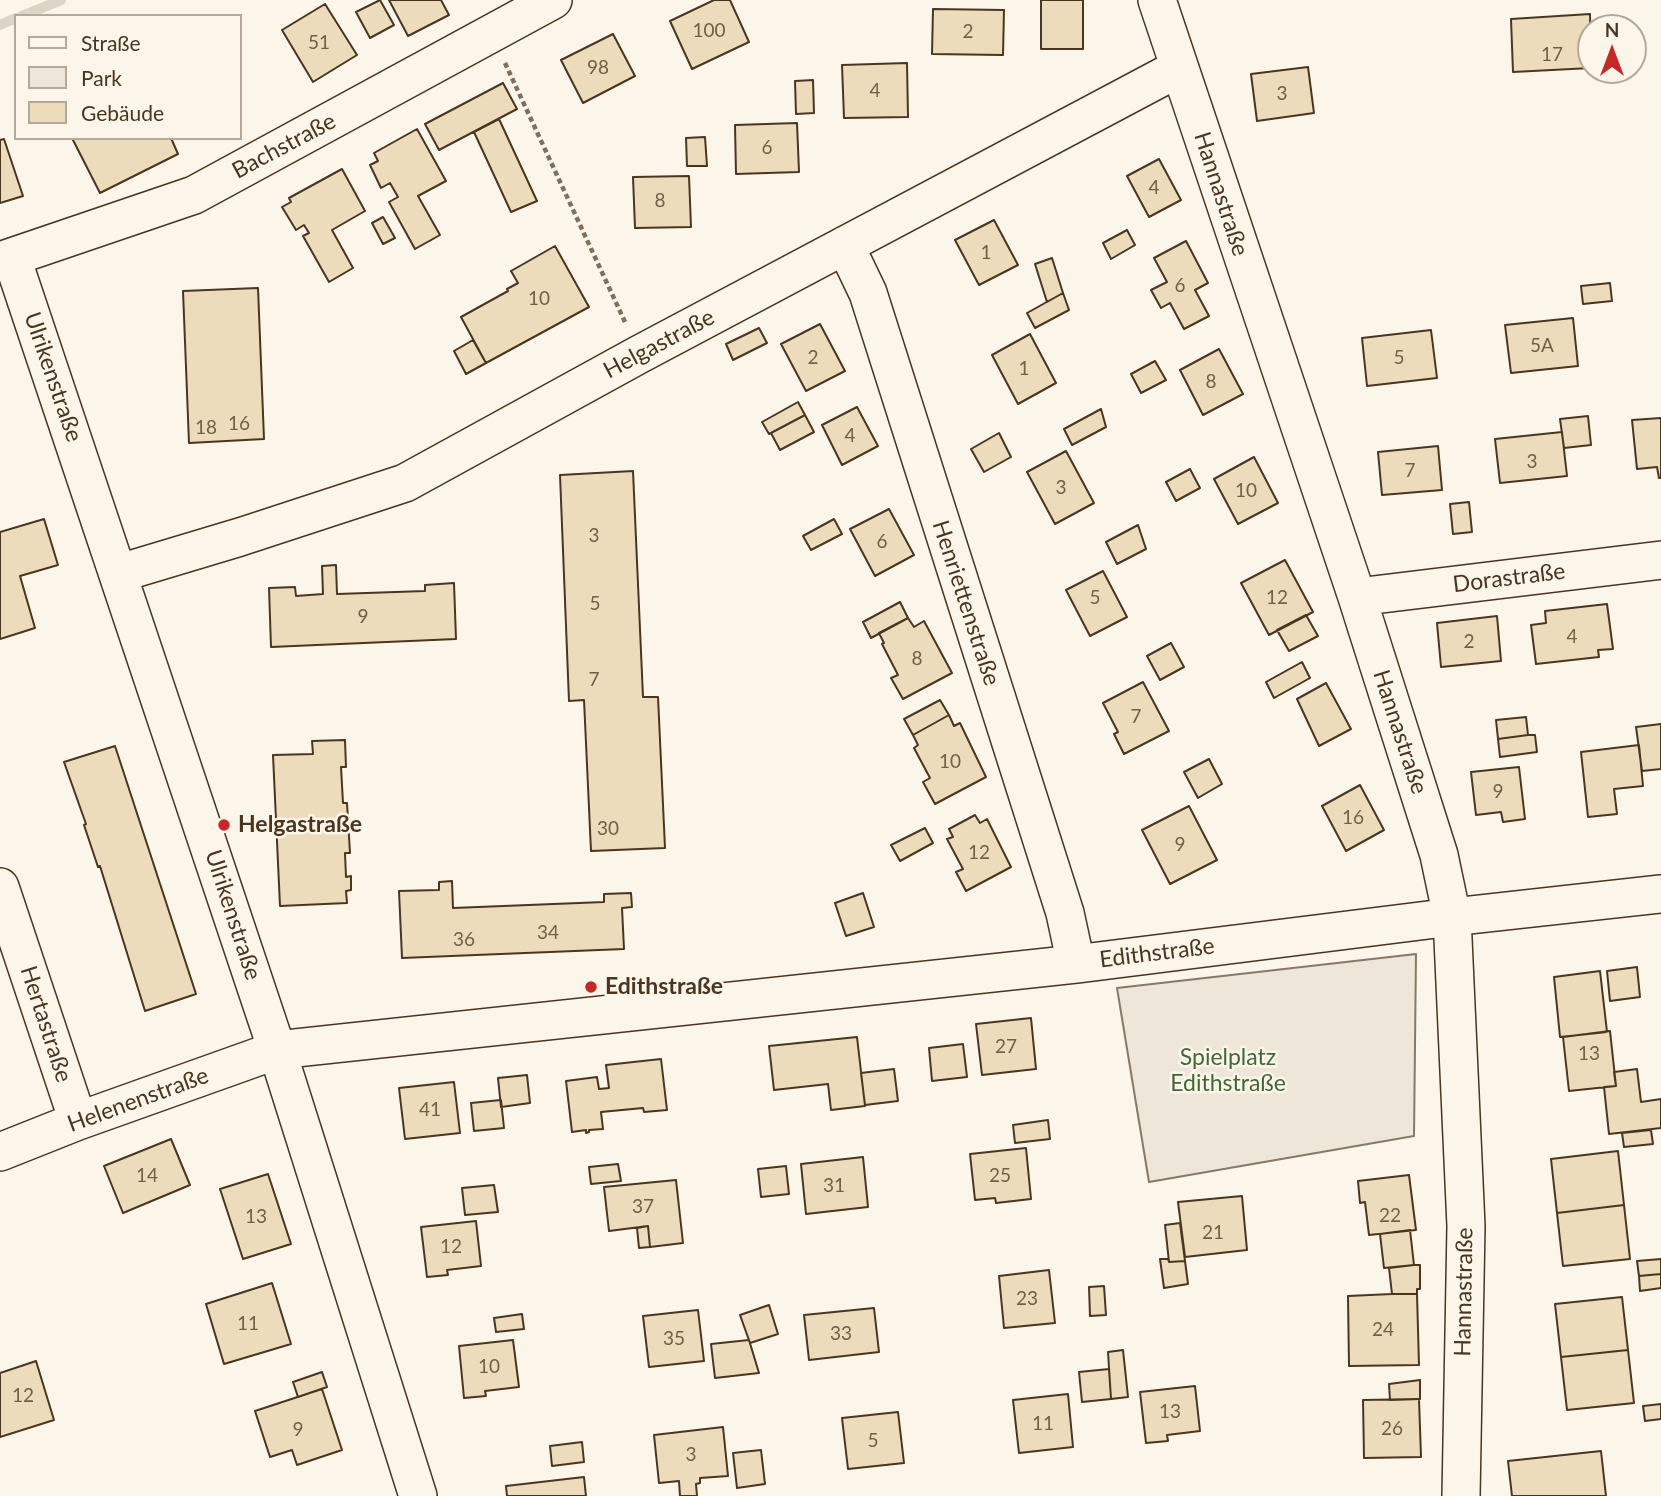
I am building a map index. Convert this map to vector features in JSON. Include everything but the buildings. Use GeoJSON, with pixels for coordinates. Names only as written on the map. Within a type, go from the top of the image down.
{"type":"FeatureCollection","features":[{"type":"Feature","properties":{"kind":"street","name":"Bachstraße"},"geometry":{"type":"LineString","coordinates":[[6,259],[194,195],[553,0]]}},
{"type":"Feature","properties":{"kind":"street","name":"Hannastraße"},"geometry":{"type":"LineString","coordinates":[[1157,0],[1357,597],[1439,855],[1452,916],[1466,1226],[1461,1496]]}},
{"type":"Feature","properties":{"kind":"street","name":"Helgastraße"},"geometry":{"type":"LineString","coordinates":[[120,573],[405,483],[640,354],[1179,68]]}},
{"type":"Feature","properties":{"kind":"street","name":"Henriettenstraße"},"geometry":{"type":"LineString","coordinates":[[845,245],[868,293],[1065,913],[1076,964]]}},
{"type":"Feature","properties":{"kind":"street","name":"Ulrikenstraße"},"geometry":{"type":"LineString","coordinates":[[6,259],[120,573],[277,1050],[418,1496]]}},
{"type":"Feature","properties":{"kind":"street","name":"Dorastraße"},"geometry":{"type":"LineString","coordinates":[[1357,597],[1661,560]]}},
{"type":"Feature","properties":{"kind":"street","name":"Hertastraße"},"geometry":{"type":"LineString","coordinates":[[0,887],[78,1121]]}},
{"type":"Feature","properties":{"kind":"street","name":"Edithstraße"},"geometry":{"type":"LineString","coordinates":[[277,1050],[1076,964],[1452,916],[1661,894]]}},
{"type":"Feature","properties":{"kind":"street","name":"Helenenstraße"},"geometry":{"type":"LineString","coordinates":[[0,1152],[78,1121],[277,1050]]}},
{"type":"Feature","properties":{"kind":"path"},"geometry":{"type":"LineString","coordinates":[[492,34],[640,354]]}},
{"type":"Feature","properties":{"kind":"green space","name":"Spielplatz Edithstraße"},"geometry":{"type":"Polygon","coordinates":[[[1416,954],[1414,1136],[1149,1182],[1117,988],[1416,954]]]}},
{"type":"Feature","properties":{"kind":"waterway"},"geometry":{"type":"LineString","coordinates":[[27,14],[61,0]]}},
{"type":"Feature","properties":{"kind":"waterway"},"geometry":{"type":"LineString","coordinates":[[0,25],[14,19]]}},
{"type":"Feature","properties":{"kind":"place","name":"Helgastraße"},"geometry":{"type":"Point","coordinates":[224,825]}},
{"type":"Feature","properties":{"kind":"place","name":"Edithstraße"},"geometry":{"type":"Point","coordinates":[591,987]}}]}
